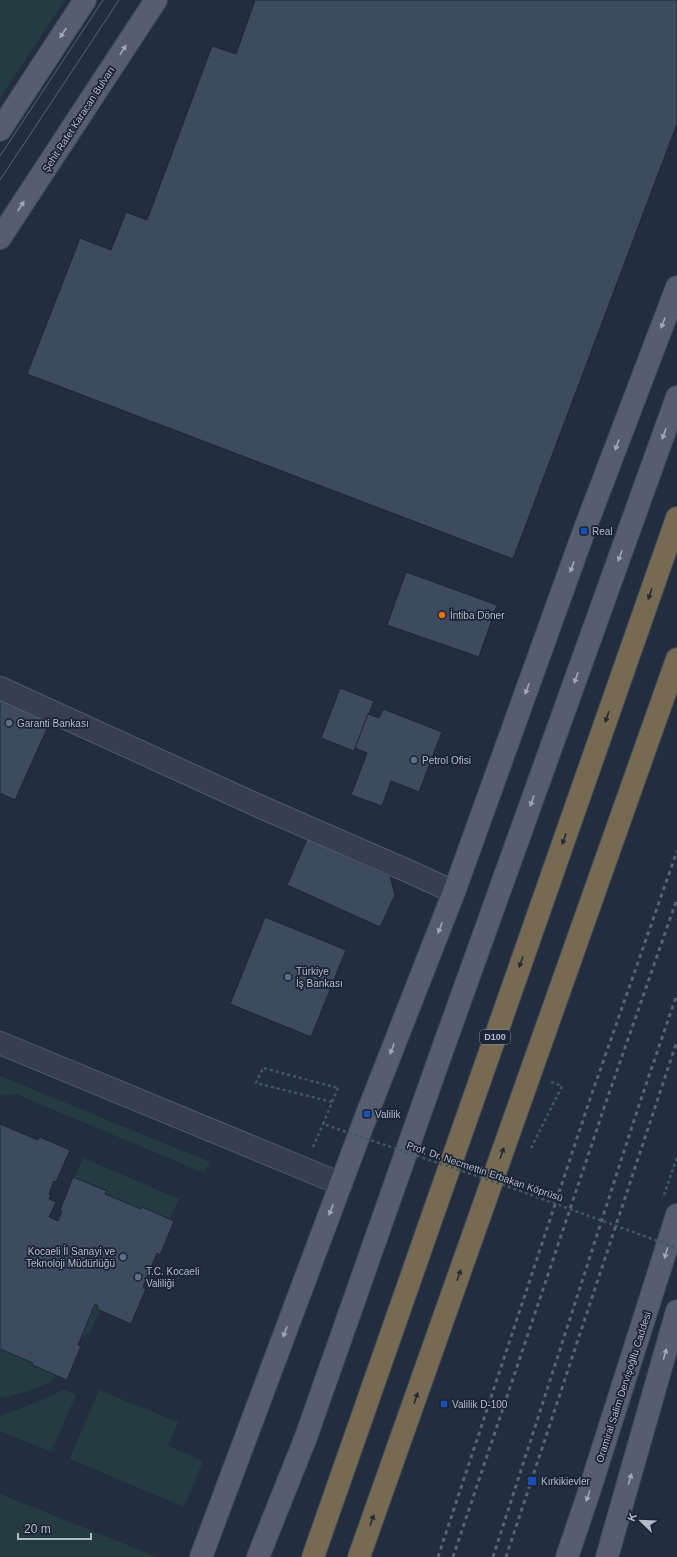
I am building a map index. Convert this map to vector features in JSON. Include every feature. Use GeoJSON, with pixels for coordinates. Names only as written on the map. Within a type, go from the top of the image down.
{"type":"FeatureCollection","features":[{"type":"Feature","properties":{"kind":"highway","name":"D100"},"geometry":{"type":"LineString","coordinates":[[313,1557],[677,518]]}},
{"type":"Feature","properties":{"kind":"highway"},"geometry":{"type":"LineString","coordinates":[[359,1557],[677,659]]}},
{"type":"Feature","properties":{"kind":"main road"},"geometry":{"type":"LineString","coordinates":[[0,130],[85,0]]}},
{"type":"Feature","properties":{"kind":"main road","name":"Şehit Rafet Karacan Bulvarı"},"geometry":{"type":"LineString","coordinates":[[0,238],[156,0]]}},
{"type":"Feature","properties":{"kind":"main road"},"geometry":{"type":"LineString","coordinates":[[201,1557],[341,1184],[454,892],[584,531],[677,287]]}},
{"type":"Feature","properties":{"kind":"main road"},"geometry":{"type":"LineString","coordinates":[[258,1557],[306,1437],[434,1072],[677,397]]}},
{"type":"Feature","properties":{"kind":"main road","name":"Oramiral Salim Dervişoğllu Caddesi"},"geometry":{"type":"LineString","coordinates":[[567,1557],[591,1488],[677,1215]]}},
{"type":"Feature","properties":{"kind":"main road"},"geometry":{"type":"LineString","coordinates":[[607,1557],[677,1311]]}},
{"type":"Feature","properties":{"kind":"street"},"geometry":{"type":"LineString","coordinates":[[0,688],[225,791],[408,870],[454,892]]}},
{"type":"Feature","properties":{"kind":"street"},"geometry":{"type":"LineString","coordinates":[[0,1042],[341,1184]]}},
{"type":"Feature","properties":{"kind":"path"},"geometry":{"type":"LineString","coordinates":[[313,1148],[338,1088],[263,1068],[256,1083],[332,1102]]}},
{"type":"Feature","properties":{"kind":"path"},"geometry":{"type":"LineString","coordinates":[[530,1150],[558,1097]]}},
{"type":"Feature","properties":{"kind":"path","name":"Prof. Dr. Necmettin Erbakan Köprüsü"},"geometry":{"type":"LineString","coordinates":[[323,1124],[512,1188],[677,1248]]}},
{"type":"Feature","properties":{"kind":"green space"},"geometry":{"type":"Polygon","coordinates":[[[0,0],[65,0],[0,98],[0,0]]]}},
{"type":"Feature","properties":{"kind":"green space"},"geometry":{"type":"Polygon","coordinates":[[[0,1076],[210,1162],[204,1173],[16,1094],[0,1096],[0,1076]]]}},
{"type":"Feature","properties":{"kind":"green space"},"geometry":{"type":"Polygon","coordinates":[[[83,1158],[179,1199],[166,1227],[108,1293],[89,1334],[72,1340],[62,1365],[53,1380],[36,1388],[0,1398],[0,1163],[35,1234],[74,1228],[64,1201],[83,1158]]]}},
{"type":"Feature","properties":{"kind":"green space"},"geometry":{"type":"Polygon","coordinates":[[[64,1389],[76,1395],[51,1452],[0,1431],[0,1415],[33,1404],[64,1389]]]}},
{"type":"Feature","properties":{"kind":"green space"},"geometry":{"type":"Polygon","coordinates":[[[99,1390],[178,1422],[168,1446],[203,1461],[184,1507],[70,1459],[99,1390]]]}},
{"type":"Feature","properties":{"kind":"green space"},"geometry":{"type":"Polygon","coordinates":[[[0,1494],[157,1557],[0,1557],[0,1494]]]}},
{"type":"Feature","properties":{"kind":"building"},"geometry":{"type":"Polygon","coordinates":[[[255,0],[677,0],[677,124],[513,559],[27,374],[80,238],[111,250],[126,212],[147,220],[212,46],[236,54],[255,0]]]}},
{"type":"Feature","properties":{"kind":"building","name":"İntiba Döner"},"geometry":{"type":"Polygon","coordinates":[[[406,572],[497,605],[479,657],[387,625],[406,572]]]}},
{"type":"Feature","properties":{"kind":"building"},"geometry":{"type":"Polygon","coordinates":[[[340,688],[374,701],[354,751],[321,738],[340,688]]]}},
{"type":"Feature","properties":{"kind":"building"},"geometry":{"type":"Polygon","coordinates":[[[0,700],[50,722],[15,800],[0,793],[0,700]]]}},
{"type":"Feature","properties":{"kind":"building"},"geometry":{"type":"Polygon","coordinates":[[[383,709],[442,732],[419,792],[391,781],[382,806],[351,795],[367,753],[355,748],[368,714],[379,718],[383,709]]]}},
{"type":"Feature","properties":{"kind":"building"},"geometry":{"type":"Polygon","coordinates":[[[307,839],[390,876],[395,895],[380,927],[287,885],[307,839]]]}},
{"type":"Feature","properties":{"kind":"building","name":"Türkiye İş Bankası"},"geometry":{"type":"Polygon","coordinates":[[[265,917],[346,950],[311,1037],[230,1004],[265,917]]]}},
{"type":"Feature","properties":{"kind":"building"},"geometry":{"type":"Polygon","coordinates":[[[0,1124],[38,1140],[40,1137],[70,1150],[49,1194],[51,1195],[49,1199],[56,1202],[49,1217],[58,1221],[62,1211],[60,1210],[73,1177],[107,1191],[105,1194],[141,1209],[142,1207],[174,1221],[160,1255],[157,1253],[143,1287],[146,1289],[131,1324],[97,1309],[98,1306],[95,1304],[78,1345],[81,1346],[67,1380],[0,1349],[0,1124]]]}},
{"type":"Feature","properties":{"kind":"tram line"},"geometry":{"type":"LineString","coordinates":[[0,156],[103,0]]}},
{"type":"Feature","properties":{"kind":"tram line"},"geometry":{"type":"LineString","coordinates":[[0,180],[119,0]]}},
{"type":"Feature","properties":{"kind":"railway"},"geometry":{"type":"LineString","coordinates":[[438,1557],[590,1099],[677,851]]}},
{"type":"Feature","properties":{"kind":"railway"},"geometry":{"type":"LineString","coordinates":[[453,1557],[606,1102],[677,899]]}},
{"type":"Feature","properties":{"kind":"railway"},"geometry":{"type":"LineString","coordinates":[[493,1557],[638,1108],[677,994]]}},
{"type":"Feature","properties":{"kind":"railway"},"geometry":{"type":"LineString","coordinates":[[506,1557],[677,1041]]}},
{"type":"Feature","properties":{"kind":"place","name":"Real"},"geometry":{"type":"Point","coordinates":[584,531]}},
{"type":"Feature","properties":{"kind":"place","name":"İntiba Döner"},"geometry":{"type":"Point","coordinates":[442,615]}},
{"type":"Feature","properties":{"kind":"place","name":"Garanti Bankası"},"geometry":{"type":"Point","coordinates":[9,723]}},
{"type":"Feature","properties":{"kind":"place","name":"Petrol Ofisi"},"geometry":{"type":"Point","coordinates":[414,760]}},
{"type":"Feature","properties":{"kind":"place","name":"Türkiye İş Bankası"},"geometry":{"type":"Point","coordinates":[288,977]}},
{"type":"Feature","properties":{"kind":"place","name":"Valilik"},"geometry":{"type":"Point","coordinates":[367,1114]}},
{"type":"Feature","properties":{"kind":"place","name":"Kocaeli İl Sanayi ve Teknoloji Müdürlüğü"},"geometry":{"type":"Point","coordinates":[123,1257]}},
{"type":"Feature","properties":{"kind":"place","name":"T.C. Kocaeli Valiliği"},"geometry":{"type":"Point","coordinates":[138,1277]}},
{"type":"Feature","properties":{"kind":"place","name":"Valilik D-100"},"geometry":{"type":"Point","coordinates":[444,1404]}},
{"type":"Feature","properties":{"kind":"place","name":"Kırkikievler"},"geometry":{"type":"Point","coordinates":[532,1481]}}]}
